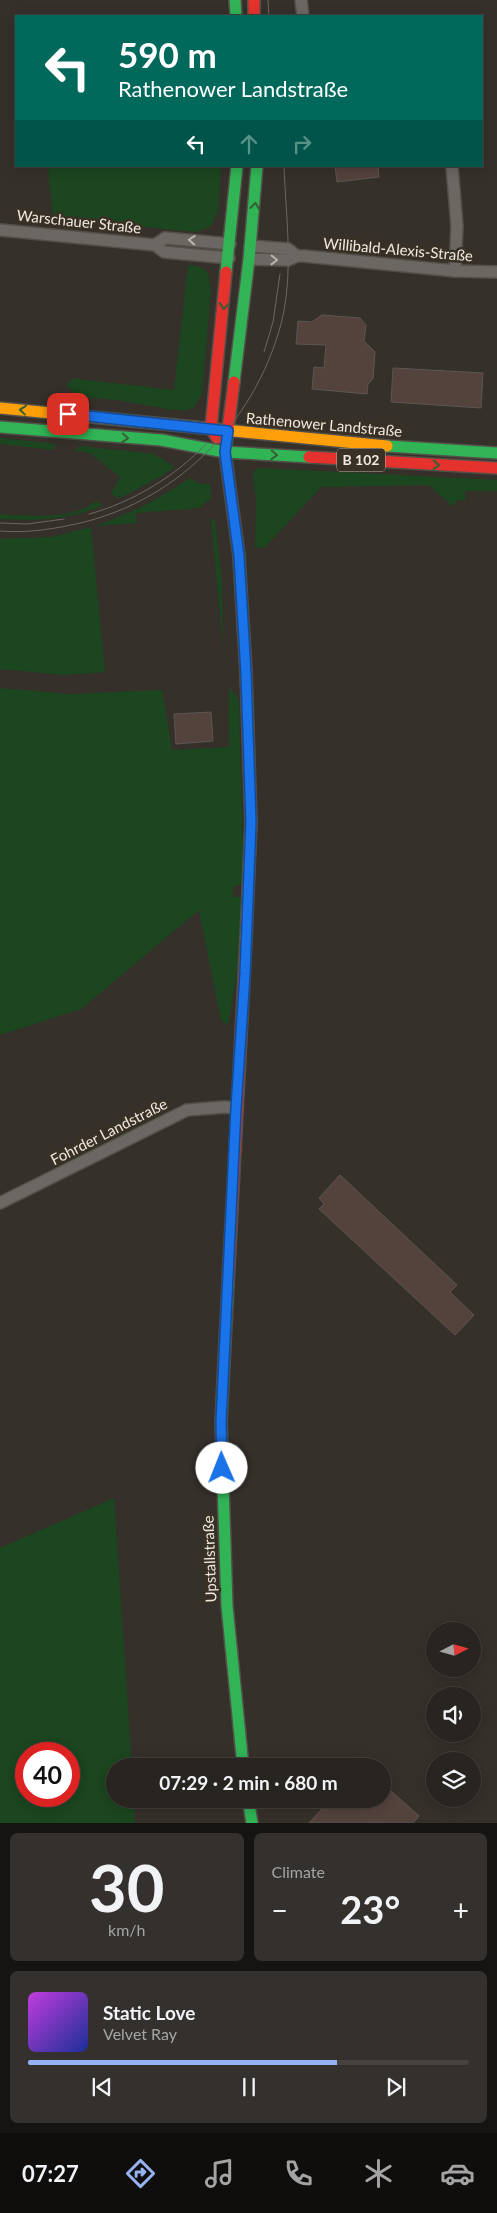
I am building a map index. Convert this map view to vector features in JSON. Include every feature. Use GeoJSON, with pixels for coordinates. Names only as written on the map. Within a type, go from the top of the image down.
{"type":"FeatureCollection","features":[{"type":"Feature","properties":{"kind":"street"},"geometry":{"type":"LineString","coordinates":[[234,0],[236,15]]}},
{"type":"Feature","properties":{"kind":"street"},"geometry":{"type":"LineString","coordinates":[[254,0],[254,15]]}},
{"type":"Feature","properties":{"kind":"street"},"geometry":{"type":"LineString","coordinates":[[301,0],[302,15]]}},
{"type":"Feature","properties":{"kind":"street"},"geometry":{"type":"LineString","coordinates":[[211,428],[237,167]]}},
{"type":"Feature","properties":{"kind":"street","name":"Upstallstraße"},"geometry":{"type":"LineString","coordinates":[[242,1758],[227,1606],[221,1422],[236,1108],[245,974],[251,822],[246,673],[239,556],[225,452],[230,398],[249,259],[257,167]]}},
{"type":"Feature","properties":{"kind":"street"},"geometry":{"type":"LineString","coordinates":[[452,167],[458,226],[455,271]]}},
{"type":"Feature","properties":{"kind":"street","name":"Warschauer Straße"},"geometry":{"type":"LineString","coordinates":[[0,230],[155,245],[164,252],[229,258]]}},
{"type":"Feature","properties":{"kind":"street","name":"Warschauer Straße"},"geometry":{"type":"LineString","coordinates":[[155,245],[165,238],[230,244]]}},
{"type":"Feature","properties":{"kind":"street"},"geometry":{"type":"LineString","coordinates":[[230,244],[250,246]]}},
{"type":"Feature","properties":{"kind":"street","name":"Willibald-Alexis-Straße"},"geometry":{"type":"LineString","coordinates":[[250,246],[288,250],[297,256],[455,271],[497,272]]}},
{"type":"Feature","properties":{"kind":"street","name":"Willibald-Alexis-Straße"},"geometry":{"type":"LineString","coordinates":[[249,259],[288,260],[297,256]]}},
{"type":"Feature","properties":{"kind":"street"},"geometry":{"type":"LineString","coordinates":[[229,258],[249,259]]}},
{"type":"Feature","properties":{"kind":"street","name":"Rathenower Landstraße"},"geometry":{"type":"LineString","coordinates":[[0,408],[211,428],[267,436],[497,453]]}},
{"type":"Feature","properties":{"kind":"street","name":"Rathenower Landstraße"},"geometry":{"type":"LineString","coordinates":[[0,427],[161,440],[225,452],[497,468]]}},
{"type":"Feature","properties":{"kind":"street","name":"Upstallstraße"},"geometry":{"type":"LineString","coordinates":[[211,428],[225,452]]}},
{"type":"Feature","properties":{"kind":"street","name":"Fohrder Landstraße"},"geometry":{"type":"LineString","coordinates":[[0,1203],[187,1110],[236,1108]]}},
{"type":"Feature","properties":{"kind":"street"},"geometry":{"type":"LineString","coordinates":[[250,1808],[252,1823]]}},
{"type":"Feature","properties":{"kind":"green space"},"geometry":{"type":"Polygon","coordinates":[[[48,167],[221,167],[218,212],[210,227],[196,232],[53,218],[48,167]]]}},
{"type":"Feature","properties":{"kind":"green space"},"geometry":{"type":"Polygon","coordinates":[[[188,265],[200,267],[208,272],[211,289],[202,394],[194,407],[188,410],[172,410],[124,401],[78,396],[66,385],[72,379],[77,379],[174,390],[188,265]]]}},
{"type":"Feature","properties":{"kind":"green space"},"geometry":{"type":"Polygon","coordinates":[[[0,438],[56,444],[53,450],[0,444],[0,438]]]}},
{"type":"Feature","properties":{"kind":"green space"},"geometry":{"type":"Polygon","coordinates":[[[80,446],[154,454],[175,467],[120,498],[111,495],[120,477],[90,453],[75,451],[80,446]]]}},
{"type":"Feature","properties":{"kind":"green space"},"geometry":{"type":"Polygon","coordinates":[[[260,468],[497,480],[497,491],[465,491],[465,501],[458,500],[452,506],[429,485],[321,487],[265,547],[255,548],[256,500],[253,475],[255,470],[260,468]]]}},
{"type":"Feature","properties":{"kind":"green space"},"geometry":{"type":"Polygon","coordinates":[[[190,478],[200,484],[210,484],[211,498],[199,508],[136,513],[136,523],[95,526],[144,505],[190,478]]]}},
{"type":"Feature","properties":{"kind":"green space"},"geometry":{"type":"Polygon","coordinates":[[[96,501],[103,505],[65,517],[26,520],[0,519],[0,514],[37,516],[63,514],[87,507],[96,501]]]}},
{"type":"Feature","properties":{"kind":"green space"},"geometry":{"type":"Polygon","coordinates":[[[215,519],[222,583],[223,647],[211,520],[215,519]]]}},
{"type":"Feature","properties":{"kind":"green space"},"geometry":{"type":"Polygon","coordinates":[[[91,527],[105,672],[64,675],[0,669],[0,539],[51,537],[91,527]]]}},
{"type":"Feature","properties":{"kind":"green space"},"geometry":{"type":"Polygon","coordinates":[[[229,687],[237,696],[239,705],[243,883],[233,887],[233,897],[242,897],[238,966],[228,1025],[221,1020],[199,910],[81,1009],[0,1035],[0,688],[69,694],[162,690],[172,750],[229,747],[229,687]]]}},
{"type":"Feature","properties":{"kind":"green space"},"geometry":{"type":"Polygon","coordinates":[[[114,1498],[131,1758],[106,1758],[106,1808],[134,1808],[135,1823],[0,1823],[0,1548],[114,1498]]]}},
{"type":"Feature","properties":{"kind":"building"},"geometry":{"type":"Polygon","coordinates":[[[335,167],[378,167],[379,177],[337,182],[335,167]]]}},
{"type":"Feature","properties":{"kind":"building"},"geometry":{"type":"Polygon","coordinates":[[[322,315],[360,318],[366,325],[364,341],[375,352],[373,379],[368,384],[367,394],[312,389],[314,367],[324,368],[326,345],[296,344],[298,321],[312,322],[322,315]]]}},
{"type":"Feature","properties":{"kind":"building"},"geometry":{"type":"Polygon","coordinates":[[[393,368],[483,373],[481,408],[391,402],[393,368]]]}},
{"type":"Feature","properties":{"kind":"building"},"geometry":{"type":"Polygon","coordinates":[[[211,712],[213,741],[176,744],[174,714],[211,712]]]}},
{"type":"Feature","properties":{"kind":"building"},"geometry":{"type":"Polygon","coordinates":[[[340,1175],[457,1285],[450,1292],[474,1315],[455,1335],[319,1209],[324,1204],[319,1198],[340,1175]]]}},
{"type":"Feature","properties":{"kind":"building"},"geometry":{"type":"Polygon","coordinates":[[[391,1791],[419,1816],[413,1823],[309,1823],[323,1808],[391,1808],[391,1791]]]}},
{"type":"Feature","properties":{"kind":"tram line"},"geometry":{"type":"LineString","coordinates":[[268,0],[269,15]]}},
{"type":"Feature","properties":{"kind":"tram line"},"geometry":{"type":"LineString","coordinates":[[0,531],[36,531],[71,525],[108,515],[143,499],[175,479],[204,455],[230,427],[251,395],[268,361],[281,324],[285,305],[288,266],[284,167]]}},
{"type":"Feature","properties":{"kind":"tram line"},"geometry":{"type":"LineString","coordinates":[[264,352],[273,322],[280,274]]}},
{"type":"Feature","properties":{"kind":"tram line"},"geometry":{"type":"LineString","coordinates":[[89,514],[121,503],[152,487],[181,467],[206,444]]}},
{"type":"Feature","properties":{"kind":"tram line"},"geometry":{"type":"LineString","coordinates":[[0,523],[27,524],[64,519]]}},
{"type":"Feature","properties":{"kind":"traffic: fast"},"geometry":{"type":"LineString","coordinates":[[235,0],[236,15]]}},
{"type":"Feature","properties":{"kind":"traffic: fast"},"geometry":{"type":"LineString","coordinates":[[226,272],[237,167]]}},
{"type":"Feature","properties":{"kind":"traffic: fast"},"geometry":{"type":"LineString","coordinates":[[234,382],[249,259],[257,167]]}},
{"type":"Feature","properties":{"kind":"traffic: fast"},"geometry":{"type":"LineString","coordinates":[[0,427],[161,440],[225,452],[309,457]]}},
{"type":"Feature","properties":{"kind":"traffic: fast"},"geometry":{"type":"LineString","coordinates":[[387,446],[497,453]]}},
{"type":"Feature","properties":{"kind":"traffic: fast"},"geometry":{"type":"LineString","coordinates":[[228,1284],[221,1422],[227,1606],[242,1758]]}},
{"type":"Feature","properties":{"kind":"traffic: fast"},"geometry":{"type":"LineString","coordinates":[[250,1808],[252,1823]]}},
{"type":"Feature","properties":{"kind":"traffic: slow"},"geometry":{"type":"LineString","coordinates":[[0,408],[387,446]]}},
{"type":"Feature","properties":{"kind":"traffic: slow"},"geometry":{"type":"LineString","coordinates":[[246,672],[251,822],[246,940]]}},
{"type":"Feature","properties":{"kind":"traffic: jam"},"geometry":{"type":"LineString","coordinates":[[254,0],[254,15]]}},
{"type":"Feature","properties":{"kind":"traffic: jam"},"geometry":{"type":"LineString","coordinates":[[217,438],[211,428],[226,272]]}},
{"type":"Feature","properties":{"kind":"traffic: jam"},"geometry":{"type":"LineString","coordinates":[[234,382],[225,452],[239,556],[246,672]]}},
{"type":"Feature","properties":{"kind":"traffic: jam"},"geometry":{"type":"LineString","coordinates":[[309,457],[497,468]]}},
{"type":"Feature","properties":{"kind":"traffic: jam"},"geometry":{"type":"LineString","coordinates":[[228,1284],[246,940]]}},
{"type":"Feature","properties":{"kind":"route"},"geometry":{"type":"LineString","coordinates":[[68,414],[228,431],[225,452],[239,556],[246,673],[251,822],[245,974],[236,1108],[221,1422],[222,1468]]}}]}
